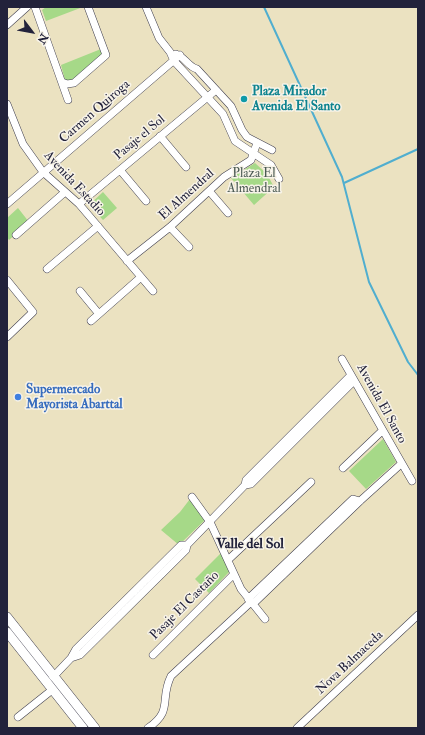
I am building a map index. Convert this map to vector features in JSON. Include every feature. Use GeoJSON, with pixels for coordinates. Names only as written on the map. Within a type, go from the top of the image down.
{"type":"FeatureCollection","features":[{"type":"Feature","properties":{"kind":"main road"},"geometry":{"type":"LineString","coordinates":[[7,617],[53,677],[95,728]]}},
{"type":"Feature","properties":{"kind":"main road"},"geometry":{"type":"LineString","coordinates":[[7,632],[83,728]]}},
{"type":"Feature","properties":{"kind":"street"},"geometry":{"type":"LineString","coordinates":[[7,25],[27,7]]}},
{"type":"Feature","properties":{"kind":"street"},"geometry":{"type":"LineString","coordinates":[[35,7],[68,100]]}},
{"type":"Feature","properties":{"kind":"street"},"geometry":{"type":"LineString","coordinates":[[62,82],[67,84],[74,83],[106,55],[88,7]]}},
{"type":"Feature","properties":{"kind":"street"},"geometry":{"type":"LineString","coordinates":[[146,7],[159,38],[170,52],[174,61],[223,114],[235,141],[271,165],[279,178]]}},
{"type":"Feature","properties":{"kind":"street"},"geometry":{"type":"LineString","coordinates":[[170,52],[180,55],[192,68],[197,69],[231,106],[242,130],[247,137],[272,150]]}},
{"type":"Feature","properties":{"kind":"street","name":"Carmen Quiroga"},"geometry":{"type":"LineString","coordinates":[[7,204],[180,55]]}},
{"type":"Feature","properties":{"kind":"street","name":"Pasaje el Sol"},"geometry":{"type":"LineString","coordinates":[[79,204],[216,90]]}},
{"type":"Feature","properties":{"kind":"street","name":"Avenida Estadio"},"geometry":{"type":"LineString","coordinates":[[7,104],[9,118],[23,144],[43,172],[79,204],[152,291]]}},
{"type":"Feature","properties":{"kind":"street"},"geometry":{"type":"LineString","coordinates":[[160,136],[186,166]]}},
{"type":"Feature","properties":{"kind":"street","name":"El Almendral"},"geometry":{"type":"LineString","coordinates":[[127,261],[170,227],[227,175],[251,160],[257,143]]}},
{"type":"Feature","properties":{"kind":"street"},"geometry":{"type":"LineString","coordinates":[[120,170],[146,201]]}},
{"type":"Feature","properties":{"kind":"street"},"geometry":{"type":"LineString","coordinates":[[16,235],[65,192]]}},
{"type":"Feature","properties":{"kind":"street"},"geometry":{"type":"LineString","coordinates":[[210,192],[228,213]]}},
{"type":"Feature","properties":{"kind":"street"},"geometry":{"type":"LineString","coordinates":[[47,268],[98,226]]}},
{"type":"Feature","properties":{"kind":"street"},"geometry":{"type":"LineString","coordinates":[[170,227],[189,247]]}},
{"type":"Feature","properties":{"kind":"street"},"geometry":{"type":"LineString","coordinates":[[91,321],[141,277]]}},
{"type":"Feature","properties":{"kind":"street"},"geometry":{"type":"LineString","coordinates":[[7,280],[33,312],[7,337]]}},
{"type":"Feature","properties":{"kind":"street"},"geometry":{"type":"LineString","coordinates":[[80,291],[99,314]]}},
{"type":"Feature","properties":{"kind":"street","name":"Avenida El Santo"},"geometry":{"type":"LineString","coordinates":[[342,359],[412,481]]}},
{"type":"Feature","properties":{"kind":"street"},"geometry":{"type":"LineString","coordinates":[[53,677],[71,658],[80,655],[115,614],[149,580],[186,550],[187,545],[245,486],[246,480],[281,449],[353,378]]}},
{"type":"Feature","properties":{"kind":"street"},"geometry":{"type":"LineString","coordinates":[[343,468],[382,431]]}},
{"type":"Feature","properties":{"kind":"street"},"geometry":{"type":"LineString","coordinates":[[148,728],[159,720],[163,714],[166,706],[166,686],[171,676],[307,547],[353,499],[360,501],[401,464]]}},
{"type":"Feature","properties":{"kind":"street","name":"Pasaje El Castaño"},"geometry":{"type":"LineString","coordinates":[[228,560],[311,482]]}},
{"type":"Feature","properties":{"kind":"street"},"geometry":{"type":"LineString","coordinates":[[192,497],[210,522],[241,590],[265,619]]}},
{"type":"Feature","properties":{"kind":"street","name":"Pasaje El Castaño"},"geometry":{"type":"LineString","coordinates":[[153,655],[234,574]]}},
{"type":"Feature","properties":{"kind":"street","name":"Nova Balmaceda"},"geometry":{"type":"LineString","coordinates":[[298,728],[418,615]]}},
{"type":"Feature","properties":{"kind":"street"},"geometry":{"type":"LineString","coordinates":[[18,717],[52,690]]}},
{"type":"Feature","properties":{"kind":"green space"},"geometry":{"type":"Polygon","coordinates":[[[46,7],[83,7],[46,21],[42,10],[46,7]]]}},
{"type":"Feature","properties":{"kind":"green space"},"geometry":{"type":"Polygon","coordinates":[[[101,49],[103,55],[72,81],[65,80],[61,65],[101,49]]]}},
{"type":"Feature","properties":{"kind":"green space","name":"Plaza El Almendral"},"geometry":{"type":"Polygon","coordinates":[[[255,163],[267,174],[274,187],[254,205],[231,178],[255,163]]]}},
{"type":"Feature","properties":{"kind":"green space"},"geometry":{"type":"Polygon","coordinates":[[[103,192],[117,208],[103,220],[89,205],[103,192]]]}},
{"type":"Feature","properties":{"kind":"green space"},"geometry":{"type":"Polygon","coordinates":[[[18,208],[29,222],[9,240],[7,237],[7,218],[18,208]]]}},
{"type":"Feature","properties":{"kind":"green space"},"geometry":{"type":"Polygon","coordinates":[[[383,439],[396,462],[366,489],[349,471],[383,439]]]}},
{"type":"Feature","properties":{"kind":"green space"},"geometry":{"type":"Polygon","coordinates":[[[190,499],[205,520],[179,545],[161,530],[180,512],[190,499]]]}},
{"type":"Feature","properties":{"kind":"green space"},"geometry":{"type":"Polygon","coordinates":[[[222,552],[229,572],[209,593],[195,579],[222,552]]]}},
{"type":"Feature","properties":{"kind":"waterway"},"geometry":{"type":"LineString","coordinates":[[264,7],[342,177],[369,282],[408,362],[418,375]]}},
{"type":"Feature","properties":{"kind":"waterway"},"geometry":{"type":"LineString","coordinates":[[344,183],[418,149]]}},
{"type":"Feature","properties":{"kind":"place","name":"Plaza Mirador Avenida El Santo"},"geometry":{"type":"Point","coordinates":[244,99]}},
{"type":"Feature","properties":{"kind":"place","name":"Supermercado Mayorista Abarttal"},"geometry":{"type":"Point","coordinates":[18,397]}},
{"type":"Feature","properties":{"kind":"district","name":"Valle del Sol"},"geometry":{"type":"Point","coordinates":[250,545]}}]}
